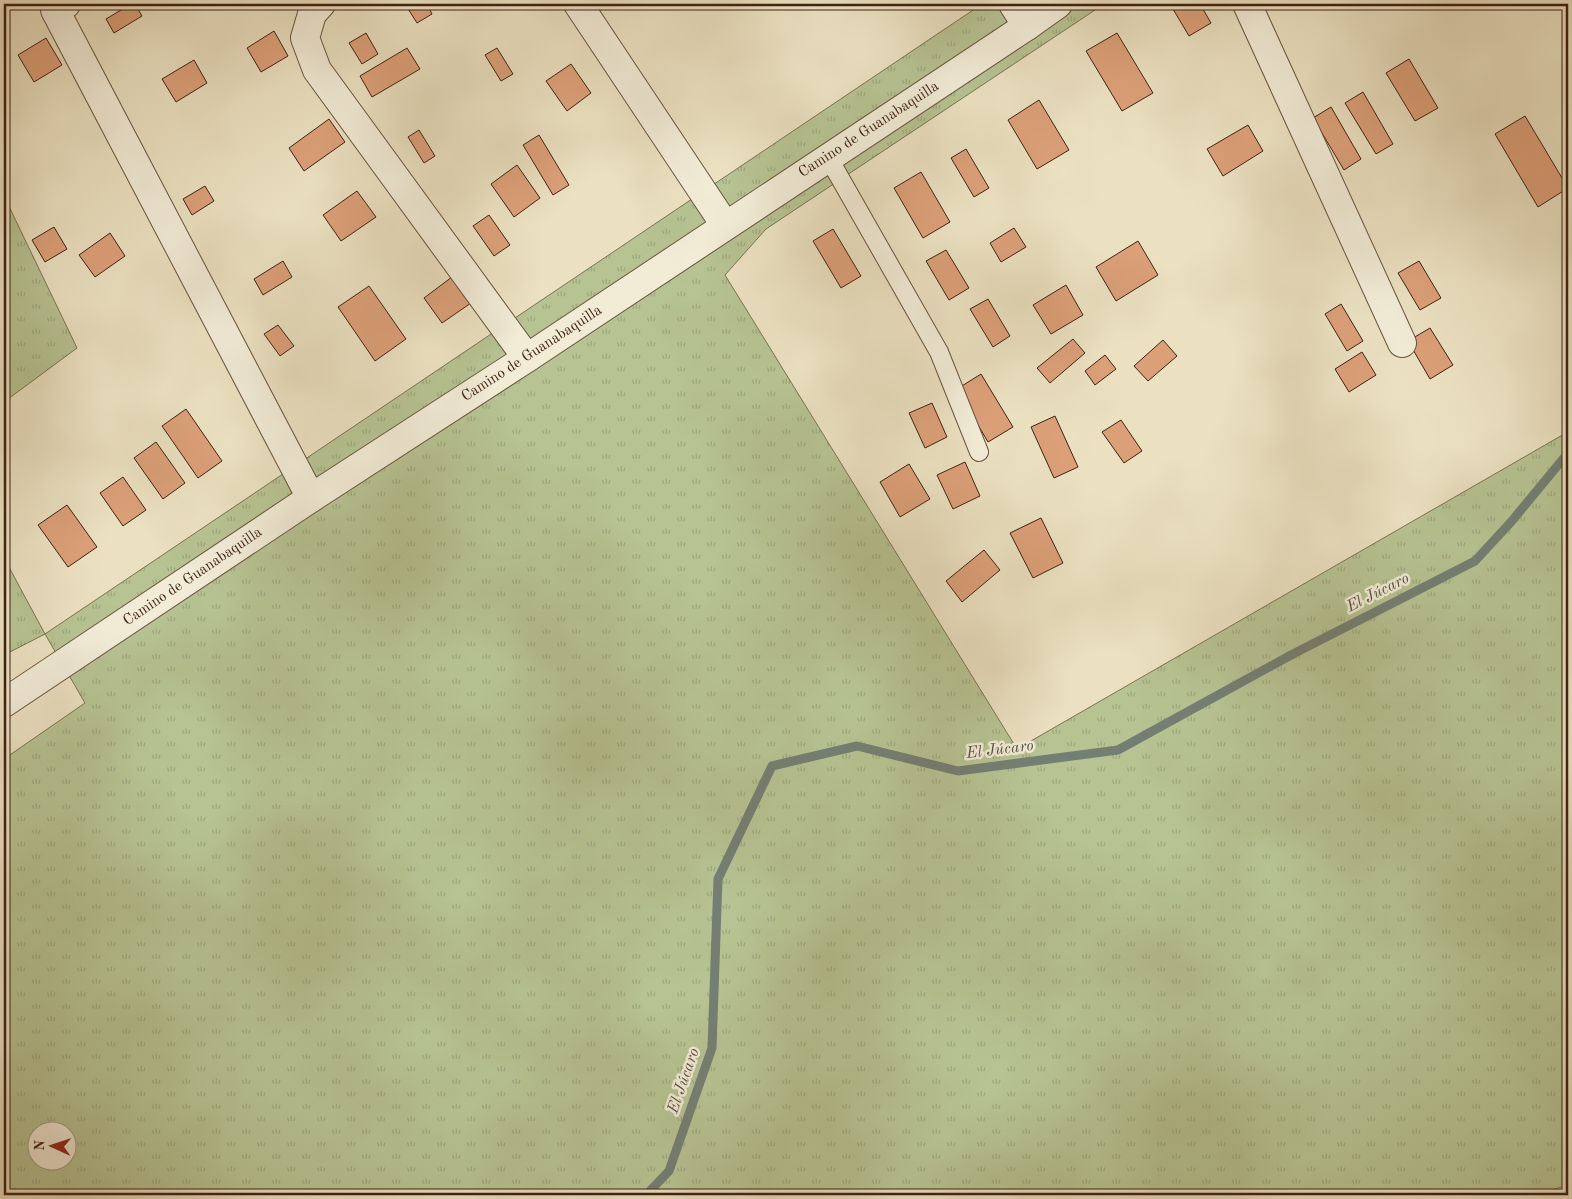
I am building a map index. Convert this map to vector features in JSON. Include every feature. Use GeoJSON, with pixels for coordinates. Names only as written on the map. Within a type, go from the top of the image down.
{"type":"FeatureCollection","features":[{"type":"Feature","properties":{"kind":"street"},"geometry":{"type":"LineString","coordinates":[[66,4],[55,10],[311,498]]}},
{"type":"Feature","properties":{"kind":"street"},"geometry":{"type":"LineString","coordinates":[[321,4],[312,14],[305,38],[317,70],[527,358]]}},
{"type":"Feature","properties":{"kind":"street"},"geometry":{"type":"LineString","coordinates":[[578,4],[726,225]]}},
{"type":"Feature","properties":{"kind":"street","name":"Camino de Guanabaquilla"},"geometry":{"type":"LineString","coordinates":[[4,703],[828,157],[1020,15],[1058,4]]}},
{"type":"Feature","properties":{"kind":"street"},"geometry":{"type":"LineString","coordinates":[[1248,4],[1402,343]]}},
{"type":"Feature","properties":{"kind":"lane"},"geometry":{"type":"LineString","coordinates":[[828,157],[939,352],[979,452]]}},
{"type":"Feature","properties":{"kind":"green space"},"geometry":{"type":"Polygon","coordinates":[[[982,4],[1104,4],[766,229],[725,275],[1017,749],[1566,433],[1568,429],[1568,1185],[1536,1195],[4,1195],[4,759],[85,703],[45,634],[982,4]]]}},
{"type":"Feature","properties":{"kind":"green space"},"geometry":{"type":"Polygon","coordinates":[[[4,196],[77,348],[4,402],[4,196]]]}},
{"type":"Feature","properties":{"kind":"green space"},"geometry":{"type":"Polygon","coordinates":[[[4,558],[45,634],[4,655],[4,558]]]}},
{"type":"Feature","properties":{"kind":"building"},"geometry":{"type":"Polygon","coordinates":[[[131,4],[135,4],[142,16],[114,33],[106,19],[131,4]]]}},
{"type":"Feature","properties":{"kind":"building"},"geometry":{"type":"Polygon","coordinates":[[[405,4],[427,4],[432,14],[417,23],[405,4]]]}},
{"type":"Feature","properties":{"kind":"building"},"geometry":{"type":"Polygon","coordinates":[[[1170,4],[1200,4],[1211,23],[1189,36],[1170,4]]]}},
{"type":"Feature","properties":{"kind":"building"},"geometry":{"type":"Polygon","coordinates":[[[274,31],[288,56],[261,72],[247,48],[274,31]]]}},
{"type":"Feature","properties":{"kind":"building"},"geometry":{"type":"Polygon","coordinates":[[[366,33],[378,54],[362,64],[349,43],[366,33]]]}},
{"type":"Feature","properties":{"kind":"building"},"geometry":{"type":"Polygon","coordinates":[[[1117,33],[1153,93],[1122,111],[1086,51],[1117,33]]]}},
{"type":"Feature","properties":{"kind":"building"},"geometry":{"type":"Polygon","coordinates":[[[46,38],[62,65],[34,82],[18,55],[46,38]]]}},
{"type":"Feature","properties":{"kind":"building"},"geometry":{"type":"Polygon","coordinates":[[[407,48],[420,69],[372,97],[360,76],[407,48]]]}},
{"type":"Feature","properties":{"kind":"building"},"geometry":{"type":"Polygon","coordinates":[[[497,48],[513,74],[501,81],[485,55],[497,48]]]}},
{"type":"Feature","properties":{"kind":"building"},"geometry":{"type":"Polygon","coordinates":[[[1409,59],[1438,108],[1415,121],[1386,73],[1409,59]]]}},
{"type":"Feature","properties":{"kind":"building"},"geometry":{"type":"Polygon","coordinates":[[[194,60],[207,83],[176,102],[162,79],[194,60]]]}},
{"type":"Feature","properties":{"kind":"building"},"geometry":{"type":"Polygon","coordinates":[[[571,64],[591,93],[567,111],[546,81],[571,64]]]}},
{"type":"Feature","properties":{"kind":"building"},"geometry":{"type":"Polygon","coordinates":[[[1363,92],[1393,144],[1376,154],[1345,103],[1363,92]]]}},
{"type":"Feature","properties":{"kind":"building"},"geometry":{"type":"Polygon","coordinates":[[[1039,100],[1069,150],[1037,169],[1008,120],[1039,100]]]}},
{"type":"Feature","properties":{"kind":"building"},"geometry":{"type":"Polygon","coordinates":[[[1331,107],[1361,159],[1344,170],[1313,118],[1331,107]]]}},
{"type":"Feature","properties":{"kind":"building"},"geometry":{"type":"Polygon","coordinates":[[[1525,116],[1568,188],[1538,207],[1495,134],[1525,116]]]}},
{"type":"Feature","properties":{"kind":"building"},"geometry":{"type":"Polygon","coordinates":[[[329,119],[345,142],[304,171],[289,148],[329,119]]]}},
{"type":"Feature","properties":{"kind":"building"},"geometry":{"type":"Polygon","coordinates":[[[1248,125],[1263,151],[1223,176],[1207,149],[1248,125]]]}},
{"type":"Feature","properties":{"kind":"building"},"geometry":{"type":"Polygon","coordinates":[[[419,130],[435,156],[424,163],[408,137],[419,130]]]}},
{"type":"Feature","properties":{"kind":"building"},"geometry":{"type":"Polygon","coordinates":[[[539,135],[569,185],[553,195],[523,145],[539,135]]]}},
{"type":"Feature","properties":{"kind":"building"},"geometry":{"type":"Polygon","coordinates":[[[966,149],[989,188],[974,197],[951,158],[966,149]]]}},
{"type":"Feature","properties":{"kind":"building"},"geometry":{"type":"Polygon","coordinates":[[[517,165],[540,198],[514,217],[491,184],[517,165]]]}},
{"type":"Feature","properties":{"kind":"building"},"geometry":{"type":"Polygon","coordinates":[[[921,172],[950,222],[923,238],[894,188],[921,172]]]}},
{"type":"Feature","properties":{"kind":"building"},"geometry":{"type":"Polygon","coordinates":[[[205,186],[214,201],[192,215],[183,199],[205,186]]]}},
{"type":"Feature","properties":{"kind":"building"},"geometry":{"type":"Polygon","coordinates":[[[357,191],[376,217],[341,241],[323,215],[357,191]]]}},
{"type":"Feature","properties":{"kind":"building"},"geometry":{"type":"Polygon","coordinates":[[[489,215],[510,245],[494,256],[473,226],[489,215]]]}},
{"type":"Feature","properties":{"kind":"building"},"geometry":{"type":"Polygon","coordinates":[[[54,227],[67,249],[45,262],[32,240],[54,227]]]}},
{"type":"Feature","properties":{"kind":"building"},"geometry":{"type":"Polygon","coordinates":[[[1014,228],[1026,247],[1001,262],[990,243],[1014,228]]]}},
{"type":"Feature","properties":{"kind":"building"},"geometry":{"type":"Polygon","coordinates":[[[833,229],[861,276],[841,288],[813,241],[833,229]]]}},
{"type":"Feature","properties":{"kind":"building"},"geometry":{"type":"Polygon","coordinates":[[[110,233],[125,256],[95,277],[79,255],[110,233]]]}},
{"type":"Feature","properties":{"kind":"building"},"geometry":{"type":"Polygon","coordinates":[[[1138,241],[1158,275],[1116,301],[1096,267],[1138,241]]]}},
{"type":"Feature","properties":{"kind":"building"},"geometry":{"type":"Polygon","coordinates":[[[946,250],[969,288],[949,300],[926,261],[946,250]]]}},
{"type":"Feature","properties":{"kind":"building"},"geometry":{"type":"Polygon","coordinates":[[[283,261],[292,277],[263,295],[254,279],[283,261]]]}},
{"type":"Feature","properties":{"kind":"building"},"geometry":{"type":"Polygon","coordinates":[[[1419,261],[1441,298],[1420,310],[1398,273],[1419,261]]]}},
{"type":"Feature","properties":{"kind":"building"},"geometry":{"type":"Polygon","coordinates":[[[452,277],[471,303],[442,323],[424,298],[452,277]]]}},
{"type":"Feature","properties":{"kind":"building"},"geometry":{"type":"Polygon","coordinates":[[[1066,285],[1083,315],[1051,334],[1033,305],[1066,285]]]}},
{"type":"Feature","properties":{"kind":"building"},"geometry":{"type":"Polygon","coordinates":[[[369,286],[406,339],[375,361],[338,307],[369,286]]]}},
{"type":"Feature","properties":{"kind":"building"},"geometry":{"type":"Polygon","coordinates":[[[988,299],[1010,336],[993,347],[970,309],[988,299]]]}},
{"type":"Feature","properties":{"kind":"building"},"geometry":{"type":"Polygon","coordinates":[[[1341,304],[1363,341],[1347,351],[1325,314],[1341,304]]]}},
{"type":"Feature","properties":{"kind":"building"},"geometry":{"type":"Polygon","coordinates":[[[278,325],[294,346],[280,356],[264,334],[278,325]]]}},
{"type":"Feature","properties":{"kind":"building"},"geometry":{"type":"Polygon","coordinates":[[[1430,328],[1453,365],[1430,379],[1408,341],[1430,328]]]}},
{"type":"Feature","properties":{"kind":"building"},"geometry":{"type":"Polygon","coordinates":[[[1073,339],[1085,353],[1050,383],[1037,368],[1073,339]]]}},
{"type":"Feature","properties":{"kind":"building"},"geometry":{"type":"Polygon","coordinates":[[[1163,340],[1177,356],[1148,381],[1134,366],[1163,340]]]}},
{"type":"Feature","properties":{"kind":"building"},"geometry":{"type":"Polygon","coordinates":[[[1362,352],[1376,375],[1349,392],[1335,369],[1362,352]]]}},
{"type":"Feature","properties":{"kind":"building"},"geometry":{"type":"Polygon","coordinates":[[[1105,355],[1116,369],[1095,385],[1085,371],[1105,355]]]}},
{"type":"Feature","properties":{"kind":"building"},"geometry":{"type":"Polygon","coordinates":[[[981,374],[1013,427],[988,442],[957,389],[981,374]]]}},
{"type":"Feature","properties":{"kind":"building"},"geometry":{"type":"Polygon","coordinates":[[[932,403],[947,437],[925,448],[909,413],[932,403]]]}},
{"type":"Feature","properties":{"kind":"building"},"geometry":{"type":"Polygon","coordinates":[[[186,409],[222,461],[198,478],[162,426],[186,409]]]}},
{"type":"Feature","properties":{"kind":"building"},"geometry":{"type":"Polygon","coordinates":[[[1055,416],[1078,467],[1054,478],[1031,427],[1055,416]]]}},
{"type":"Feature","properties":{"kind":"building"},"geometry":{"type":"Polygon","coordinates":[[[1121,420],[1142,451],[1124,463],[1102,432],[1121,420]]]}},
{"type":"Feature","properties":{"kind":"building"},"geometry":{"type":"Polygon","coordinates":[[[156,442],[185,483],[163,499],[134,458],[156,442]]]}},
{"type":"Feature","properties":{"kind":"building"},"geometry":{"type":"Polygon","coordinates":[[[965,462],[980,496],[953,509],[937,475],[965,462]]]}},
{"type":"Feature","properties":{"kind":"building"},"geometry":{"type":"Polygon","coordinates":[[[909,464],[930,499],[900,517],[880,482],[909,464]]]}},
{"type":"Feature","properties":{"kind":"building"},"geometry":{"type":"Polygon","coordinates":[[[123,477],[146,510],[123,526],[100,493],[123,477]]]}},
{"type":"Feature","properties":{"kind":"building"},"geometry":{"type":"Polygon","coordinates":[[[67,505],[97,547],[68,567],[38,525],[67,505]]]}},
{"type":"Feature","properties":{"kind":"building"},"geometry":{"type":"Polygon","coordinates":[[[1041,518],[1063,563],[1033,578],[1010,533],[1041,518]]]}},
{"type":"Feature","properties":{"kind":"building"},"geometry":{"type":"Polygon","coordinates":[[[984,550],[1000,570],[962,602],[946,581],[984,550]]]}},
{"type":"Feature","properties":{"kind":"waterway","name":"El Júcaro"},"geometry":{"type":"LineString","coordinates":[[646,1195],[669,1171],[712,1048],[718,879],[772,766],[857,746],[958,771],[1118,750],[1291,655],[1475,561],[1511,522],[1568,453]]}}]}
